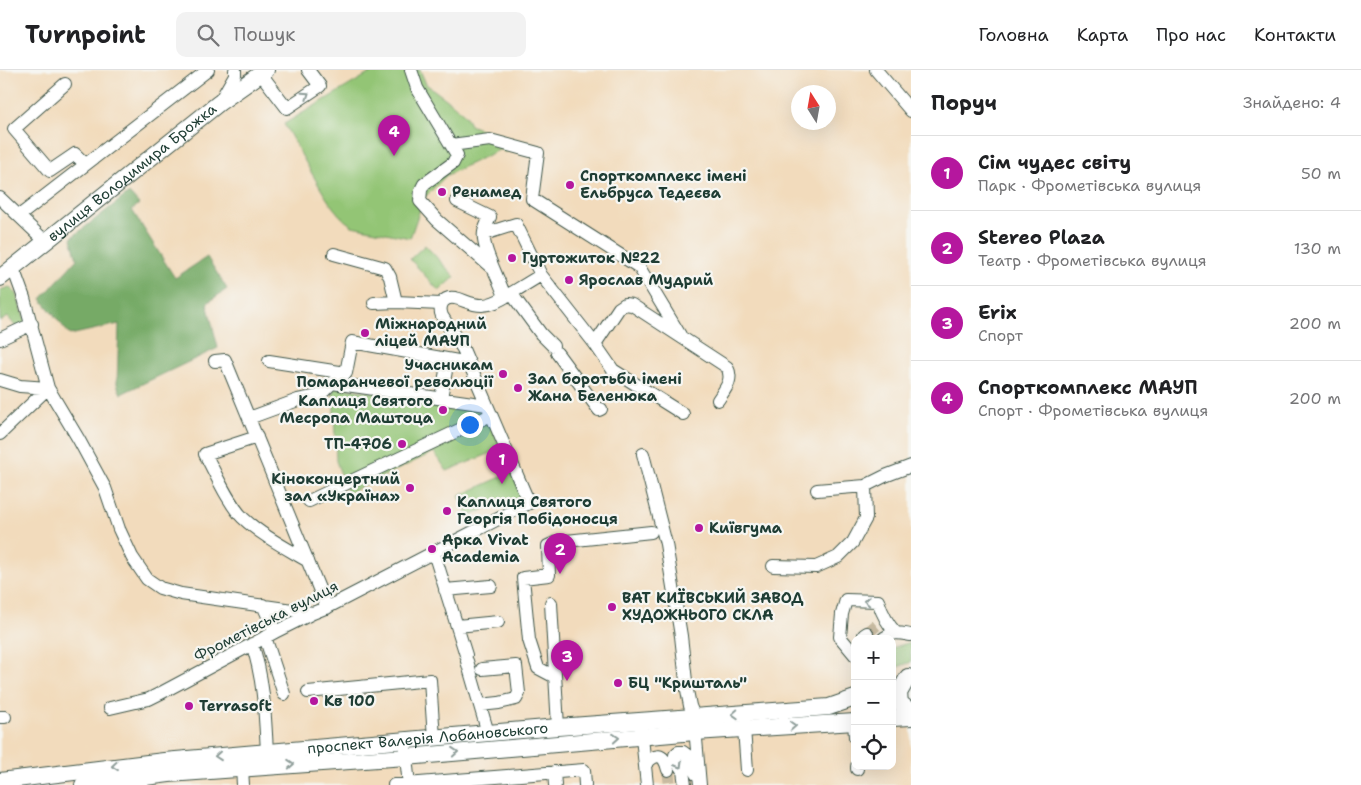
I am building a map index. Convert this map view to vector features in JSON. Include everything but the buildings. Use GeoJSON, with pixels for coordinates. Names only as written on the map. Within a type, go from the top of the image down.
{"type":"FeatureCollection","features":[{"type":"Feature","properties":{"kind":"main road","name":"вулиця Володимира Брожка"},"geometry":{"type":"LineString","coordinates":[[6,274],[219,103],[264,72]]}},
{"type":"Feature","properties":{"kind":"main road"},"geometry":{"type":"LineString","coordinates":[[896,682],[910,677]]}},
{"type":"Feature","properties":{"kind":"main road"},"geometry":{"type":"LineString","coordinates":[[910,677],[899,692],[900,703],[911,712]]}},
{"type":"Feature","properties":{"kind":"main road","name":"проспект Валерія Лобановського"},"geometry":{"type":"LineString","coordinates":[[83,785],[405,749],[695,724],[760,713],[829,707],[851,699]]}},
{"type":"Feature","properties":{"kind":"main road"},"geometry":{"type":"LineString","coordinates":[[896,718],[911,716]]}},
{"type":"Feature","properties":{"kind":"main road","name":"проспект Валерія Лобановського"},"geometry":{"type":"LineString","coordinates":[[695,724],[744,728],[851,727]]}},
{"type":"Feature","properties":{"kind":"main road","name":"проспект Валерія Лобановського"},"geometry":{"type":"LineString","coordinates":[[0,782],[164,761],[266,752],[405,749],[434,738],[558,726],[641,728]]}},
{"type":"Feature","properties":{"kind":"street"},"geometry":{"type":"LineString","coordinates":[[19,216],[208,70]]}},
{"type":"Feature","properties":{"kind":"street"},"geometry":{"type":"LineString","coordinates":[[219,103],[235,75],[235,70]]}},
{"type":"Feature","properties":{"kind":"street"},"geometry":{"type":"LineString","coordinates":[[264,72],[287,108],[320,86],[308,70]]}},
{"type":"Feature","properties":{"kind":"street"},"geometry":{"type":"LineString","coordinates":[[411,70],[417,88],[457,155],[453,163],[424,184],[421,190],[420,201],[437,220],[494,269]]}},
{"type":"Feature","properties":{"kind":"street"},"geometry":{"type":"LineString","coordinates":[[876,70],[911,111]]}},
{"type":"Feature","properties":{"kind":"street"},"geometry":{"type":"LineString","coordinates":[[65,84],[14,129],[50,171],[75,154],[85,164]]}},
{"type":"Feature","properties":{"kind":"street"},"geometry":{"type":"LineString","coordinates":[[451,145],[490,140],[538,153],[532,199],[639,267],[680,336]]}},
{"type":"Feature","properties":{"kind":"street"},"geometry":{"type":"LineString","coordinates":[[0,198],[45,242]]}},
{"type":"Feature","properties":{"kind":"street"},"geometry":{"type":"LineString","coordinates":[[458,201],[490,217],[484,234],[487,251],[501,285],[555,350],[599,410],[601,409]]}},
{"type":"Feature","properties":{"kind":"street"},"geometry":{"type":"LineString","coordinates":[[484,234],[516,224],[541,275],[613,370],[683,414]]}},
{"type":"Feature","properties":{"kind":"street"},"geometry":{"type":"LineString","coordinates":[[334,254],[384,268],[390,276],[396,302]]}},
{"type":"Feature","properties":{"kind":"street"},"geometry":{"type":"LineString","coordinates":[[6,274],[16,276],[19,282],[48,388],[105,488],[119,529],[132,557],[147,579],[160,588],[181,594],[313,613]]}},
{"type":"Feature","properties":{"kind":"street"},"geometry":{"type":"LineString","coordinates":[[374,304],[396,302],[441,304],[446,299],[454,298],[469,304],[483,305],[496,303],[541,275]]}},
{"type":"Feature","properties":{"kind":"street","name":"Фрометівська вулиця"},"geometry":{"type":"LineString","coordinates":[[110,708],[149,699],[252,644],[313,613],[327,608],[529,503],[463,349],[442,316],[440,311],[441,304]]}},
{"type":"Feature","properties":{"kind":"street"},"geometry":{"type":"LineString","coordinates":[[595,344],[619,308],[625,304],[632,305],[727,367],[730,372],[730,379],[718,400]]}},
{"type":"Feature","properties":{"kind":"street"},"geometry":{"type":"LineString","coordinates":[[0,339],[32,324]]}},
{"type":"Feature","properties":{"kind":"street"},"geometry":{"type":"LineString","coordinates":[[269,361],[346,374],[352,342],[469,363]]}},
{"type":"Feature","properties":{"kind":"street"},"geometry":{"type":"LineString","coordinates":[[215,361],[225,360],[327,608]]}},
{"type":"Feature","properties":{"kind":"street"},"geometry":{"type":"LineString","coordinates":[[441,398],[448,360]]}},
{"type":"Feature","properties":{"kind":"street"},"geometry":{"type":"LineString","coordinates":[[0,380],[20,386],[48,388]]}},
{"type":"Feature","properties":{"kind":"street"},"geometry":{"type":"LineString","coordinates":[[249,418],[298,400],[319,396],[332,383],[441,398],[489,410]]}},
{"type":"Feature","properties":{"kind":"street"},"geometry":{"type":"LineString","coordinates":[[0,434],[48,388]]}},
{"type":"Feature","properties":{"kind":"street"},"geometry":{"type":"LineString","coordinates":[[309,500],[489,410]]}},
{"type":"Feature","properties":{"kind":"street"},"geometry":{"type":"LineString","coordinates":[[257,437],[205,454],[229,499],[242,517],[259,531],[308,562]]}},
{"type":"Feature","properties":{"kind":"street"},"geometry":{"type":"LineString","coordinates":[[643,454],[666,544],[681,636],[687,690],[695,724],[700,784]]}},
{"type":"Feature","properties":{"kind":"street"},"geometry":{"type":"LineString","coordinates":[[817,490],[865,486],[911,466]]}},
{"type":"Feature","properties":{"kind":"street"},"geometry":{"type":"LineString","coordinates":[[773,566],[816,567],[838,557],[853,542],[866,518],[865,486]]}},
{"type":"Feature","properties":{"kind":"street"},"geometry":{"type":"LineString","coordinates":[[555,677],[538,668],[529,640],[523,578],[549,575],[548,546],[557,542],[652,532]]}},
{"type":"Feature","properties":{"kind":"street"},"geometry":{"type":"LineString","coordinates":[[434,553],[488,733]]}},
{"type":"Feature","properties":{"kind":"street"},"geometry":{"type":"LineString","coordinates":[[445,590],[492,586]]}},
{"type":"Feature","properties":{"kind":"street"},"geometry":{"type":"LineString","coordinates":[[851,650],[840,637],[842,614],[846,600],[878,601],[886,629],[911,635]]}},
{"type":"Feature","properties":{"kind":"street"},"geometry":{"type":"LineString","coordinates":[[551,603],[558,726]]}},
{"type":"Feature","properties":{"kind":"street"},"geometry":{"type":"LineString","coordinates":[[263,605],[284,694]]}},
{"type":"Feature","properties":{"kind":"street"},"geometry":{"type":"LineString","coordinates":[[457,626],[498,622]]}},
{"type":"Feature","properties":{"kind":"street"},"geometry":{"type":"LineString","coordinates":[[252,644],[261,675],[266,752]]}},
{"type":"Feature","properties":{"kind":"street"},"geometry":{"type":"LineString","coordinates":[[480,705],[516,699],[519,693],[516,666],[482,669]]}},
{"type":"Feature","properties":{"kind":"street"},"geometry":{"type":"LineString","coordinates":[[308,692],[430,680],[434,738]]}},
{"type":"Feature","properties":{"kind":"street"},"geometry":{"type":"LineString","coordinates":[[641,728],[646,785]]}},
{"type":"Feature","properties":{"kind":"street"},"geometry":{"type":"LineString","coordinates":[[744,728],[747,770]]}},
{"type":"Feature","properties":{"kind":"street"},"geometry":{"type":"LineString","coordinates":[[405,749],[409,784]]}},
{"type":"Feature","properties":{"kind":"street"},"geometry":{"type":"LineString","coordinates":[[685,785],[683,771],[675,759],[675,755],[678,752],[684,752],[687,755],[700,784]]}},
{"type":"Feature","properties":{"kind":"street"},"geometry":{"type":"LineString","coordinates":[[645,765],[650,759],[659,756],[664,759],[668,770]]}},
{"type":"Feature","properties":{"kind":"street"},"geometry":{"type":"LineString","coordinates":[[242,768],[243,785]]}},
{"type":"Feature","properties":{"kind":"street"},"geometry":{"type":"LineString","coordinates":[[394,785],[554,778],[584,770],[585,785]]}},
{"type":"Feature","properties":{"kind":"green space"},"geometry":{"type":"Polygon","coordinates":[[[375,70],[420,70],[426,84],[465,115],[470,125],[514,143],[505,153],[501,149],[447,175],[424,198],[410,238],[352,226],[345,221],[324,194],[284,124],[375,70]]]}},
{"type":"Feature","properties":{"kind":"green space"},"geometry":{"type":"Polygon","coordinates":[[[129,193],[139,204],[132,210],[175,278],[207,257],[227,289],[207,303],[218,348],[121,394],[117,384],[119,324],[70,335],[41,299],[77,259],[71,238],[129,193]]]}},
{"type":"Feature","properties":{"kind":"green space"},"geometry":{"type":"Polygon","coordinates":[[[425,245],[455,277],[439,291],[410,259],[425,245]]]}},
{"type":"Feature","properties":{"kind":"green space"},"geometry":{"type":"Polygon","coordinates":[[[9,287],[17,294],[27,324],[16,327],[8,317],[0,321],[0,290],[9,287]]]}},
{"type":"Feature","properties":{"kind":"green space"},"geometry":{"type":"Polygon","coordinates":[[[333,387],[483,407],[501,449],[447,471],[434,452],[348,493],[336,461],[333,387]]]}},
{"type":"Feature","properties":{"kind":"green space"},"geometry":{"type":"Polygon","coordinates":[[[512,472],[523,496],[507,503],[504,499],[469,517],[459,496],[512,472]]]}},
{"type":"Feature","properties":{"kind":"green space"},"geometry":{"type":"Polygon","coordinates":[[[911,643],[911,662],[896,668],[896,647],[911,643]]]}},
{"type":"Feature","properties":{"kind":"tunnel"},"geometry":{"type":"LineString","coordinates":[[867,633],[878,624]]}},
{"type":"Feature","properties":{"kind":"tunnel"},"geometry":{"type":"LineString","coordinates":[[668,770],[670,785]]}},
{"type":"Feature","properties":{"kind":"place","name":"Спорткомплекс МАУП"},"geometry":{"type":"Point","coordinates":[394,156]}},
{"type":"Feature","properties":{"kind":"place","name":"Спорткомплекс імені Ельбруса Тедеєва"},"geometry":{"type":"Point","coordinates":[570,185]}},
{"type":"Feature","properties":{"kind":"place","name":"Ренамед"},"geometry":{"type":"Point","coordinates":[442,192]}},
{"type":"Feature","properties":{"kind":"place","name":"Гуртожиток №22"},"geometry":{"type":"Point","coordinates":[512,258]}},
{"type":"Feature","properties":{"kind":"place","name":"Ярослав Мудрий"},"geometry":{"type":"Point","coordinates":[569,280]}},
{"type":"Feature","properties":{"kind":"place","name":"Міжнародний ліцей МАУП"},"geometry":{"type":"Point","coordinates":[365,333]}},
{"type":"Feature","properties":{"kind":"place","name":"Учасникам Помаранчевої революції"},"geometry":{"type":"Point","coordinates":[503,374]}},
{"type":"Feature","properties":{"kind":"place","name":"Зал боротьби імені Жана Беленюка"},"geometry":{"type":"Point","coordinates":[518,388]}},
{"type":"Feature","properties":{"kind":"place","name":"Каплиця Святого Месропа Маштоца"},"geometry":{"type":"Point","coordinates":[443,410]}},
{"type":"Feature","properties":{"kind":"place","name":"ТП-4706"},"geometry":{"type":"Point","coordinates":[402,444]}},
{"type":"Feature","properties":{"kind":"place","name":"Сім чудес світу"},"geometry":{"type":"Point","coordinates":[502,484]}},
{"type":"Feature","properties":{"kind":"place","name":"Кіноконцертний зал «Україна»"},"geometry":{"type":"Point","coordinates":[410,488]}},
{"type":"Feature","properties":{"kind":"place","name":"Каплиця Святого Георгія Побідоносця"},"geometry":{"type":"Point","coordinates":[447,511]}},
{"type":"Feature","properties":{"kind":"place","name":"Київгума"},"geometry":{"type":"Point","coordinates":[699,528]}},
{"type":"Feature","properties":{"kind":"place","name":"Арка Vivat Academia"},"geometry":{"type":"Point","coordinates":[432,549]}},
{"type":"Feature","properties":{"kind":"place","name":"Stereo Plaza"},"geometry":{"type":"Point","coordinates":[560,574]}},
{"type":"Feature","properties":{"kind":"place","name":"ВАТ КИЇВСЬКИЙ ЗАВОД ХУДОЖНЬОГО СКЛА"},"geometry":{"type":"Point","coordinates":[612,607]}},
{"type":"Feature","properties":{"kind":"place","name":"Erix"},"geometry":{"type":"Point","coordinates":[567,681]}},
{"type":"Feature","properties":{"kind":"place","name":"БЦ \"Кришталь\""},"geometry":{"type":"Point","coordinates":[618,683]}},
{"type":"Feature","properties":{"kind":"place","name":"Кв 100"},"geometry":{"type":"Point","coordinates":[314,701]}},
{"type":"Feature","properties":{"kind":"place","name":"Terrasoft"},"geometry":{"type":"Point","coordinates":[189,706]}}]}
